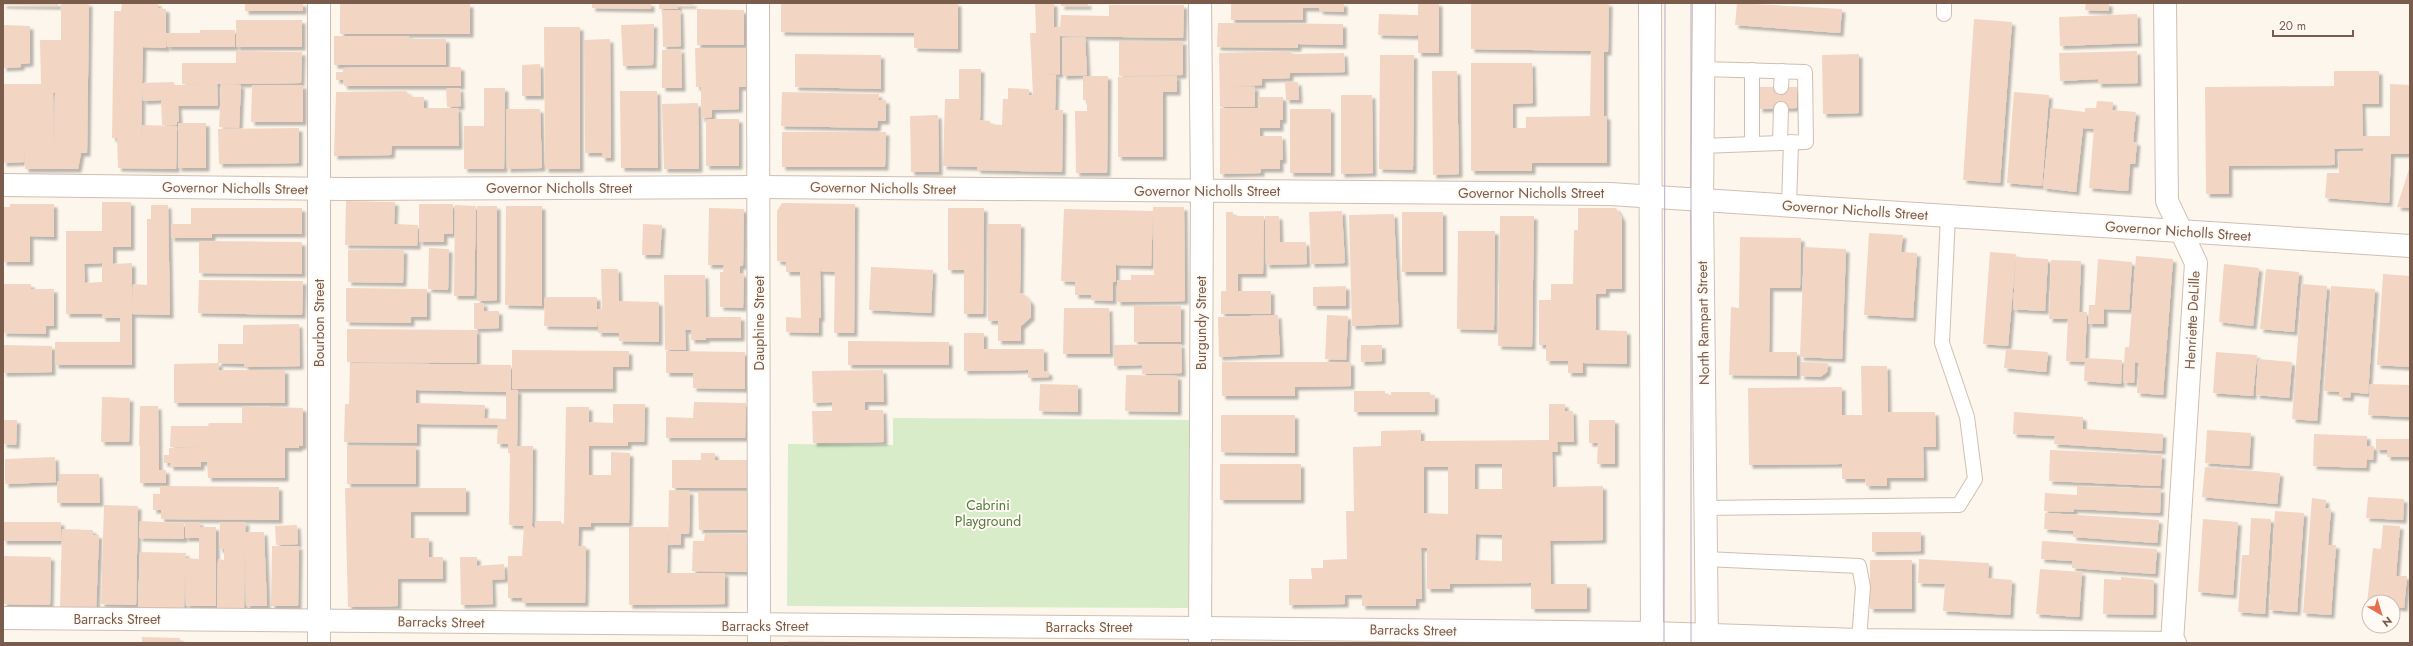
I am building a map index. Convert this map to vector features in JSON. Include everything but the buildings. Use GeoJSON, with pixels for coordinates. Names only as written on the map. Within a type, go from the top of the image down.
{"type":"FeatureCollection","features":[{"type":"Feature","properties":{"kind":"street","name":"Bourbon Street"},"geometry":{"type":"LineString","coordinates":[[318,3],[319,643]]}},
{"type":"Feature","properties":{"kind":"street","name":"Dauphine Street"},"geometry":{"type":"LineString","coordinates":[[758,3],[759,634]]}},
{"type":"Feature","properties":{"kind":"street","name":"Burgundy Street"},"geometry":{"type":"LineString","coordinates":[[1200,3],[1202,191],[1200,635]]}},
{"type":"Feature","properties":{"kind":"street"},"geometry":{"type":"LineString","coordinates":[[1650,3],[1652,638]]}},
{"type":"Feature","properties":{"kind":"street","name":"North Rampart Street"},"geometry":{"type":"LineString","coordinates":[[1704,3],[1702,200],[1707,639]]}},
{"type":"Feature","properties":{"kind":"street","name":"Henriette DeLille"},"geometry":{"type":"LineString","coordinates":[[2165,3],[2167,201],[2196,263],[2174,643]]}},
{"type":"Feature","properties":{"kind":"street","name":"Governor Nicholls Street"},"geometry":{"type":"LineString","coordinates":[[3,185],[318,188],[758,187],[1651,195],[1789,206],[2410,246]]}},
{"type":"Feature","properties":{"kind":"street","name":"Barracks Street"},"geometry":{"type":"LineString","coordinates":[[3,618],[319,620],[759,634],[1200,635],[2174,643]]}},
{"type":"Feature","properties":{"kind":"lane"},"geometry":{"type":"LineString","coordinates":[[1702,146],[1806,142],[1805,72],[1703,69]]}},
{"type":"Feature","properties":{"kind":"lane"},"geometry":{"type":"LineString","coordinates":[[1752,70],[1752,144]]}},
{"type":"Feature","properties":{"kind":"lane"},"geometry":{"type":"LineString","coordinates":[[1781,87],[1782,71]]}},
{"type":"Feature","properties":{"kind":"lane"},"geometry":{"type":"LineString","coordinates":[[1781,108],[1786,142],[1789,206]]}},
{"type":"Feature","properties":{"kind":"lane"},"geometry":{"type":"LineString","coordinates":[[1705,508],[1959,505],[1975,479],[1967,417],[1942,343],[1948,216]]}},
{"type":"Feature","properties":{"kind":"lane"},"geometry":{"type":"LineString","coordinates":[[1706,559],[1859,566],[1863,587],[1858,640]]}},
{"type":"Feature","properties":{"kind":"green space","name":"Cabrini Playground"},"geometry":{"type":"Polygon","coordinates":[[[893,418],[1189,420],[1188,608],[787,606],[788,444],[893,445],[893,418]]]}},
{"type":"Feature","properties":{"kind":"tram line"},"geometry":{"type":"LineString","coordinates":[[1664,643],[1665,3]]}},
{"type":"Feature","properties":{"kind":"tram line"},"geometry":{"type":"LineString","coordinates":[[1691,3],[1691,643]]}}]}
